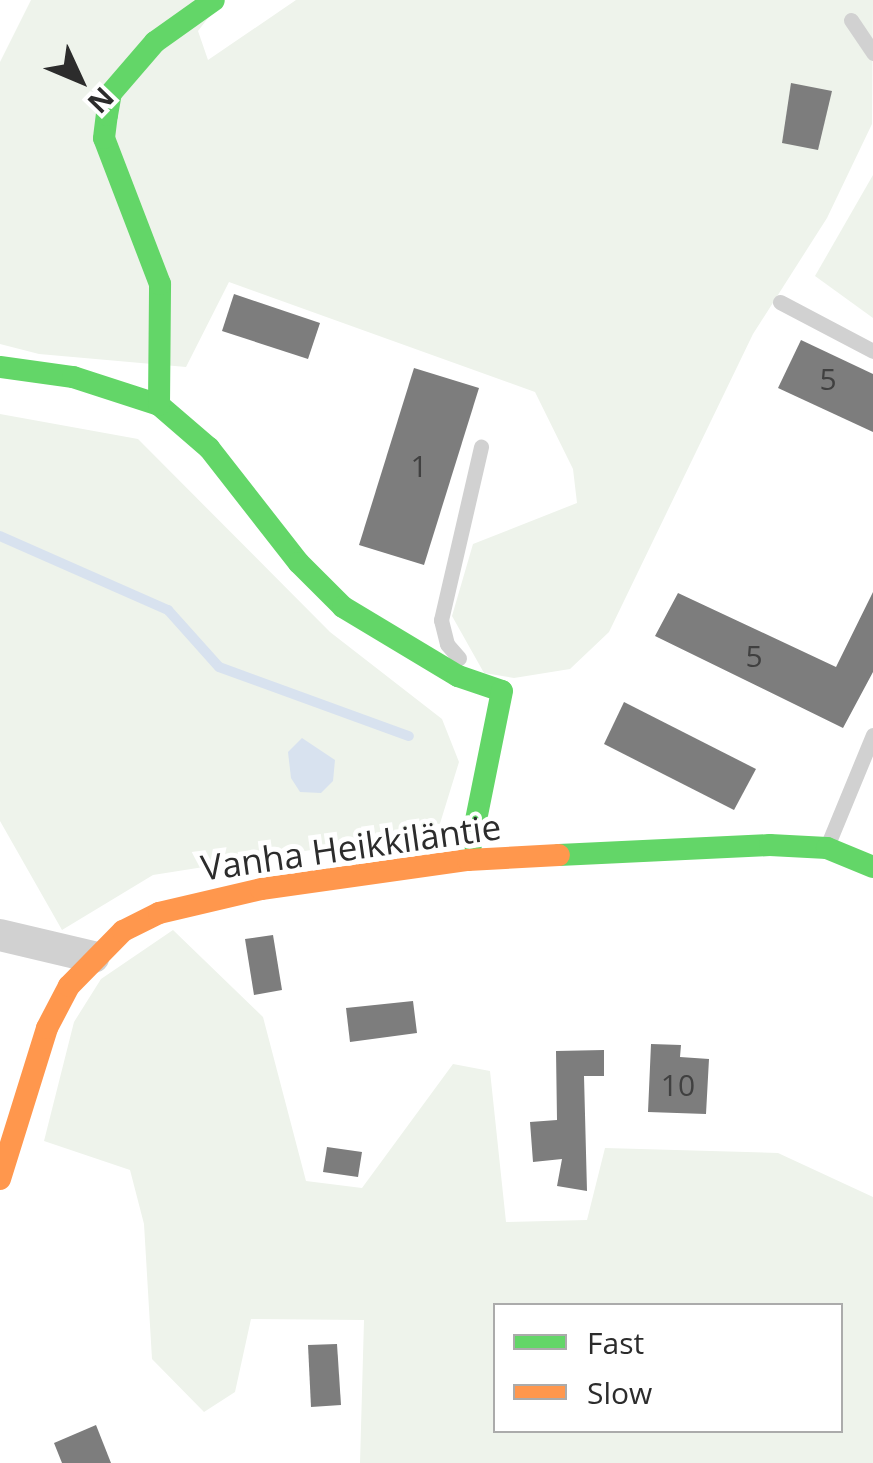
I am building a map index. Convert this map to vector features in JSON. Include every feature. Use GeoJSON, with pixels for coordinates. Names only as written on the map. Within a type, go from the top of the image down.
{"type":"FeatureCollection","features":[{"type":"Feature","properties":{"kind":"street"},"geometry":{"type":"LineString","coordinates":[[160,405],[160,284],[104,138],[107,115],[111,93],[155,42],[214,0]]}},
{"type":"Feature","properties":{"kind":"street"},"geometry":{"type":"LineString","coordinates":[[0,366],[74,377],[160,405],[209,448],[299,563],[343,606],[458,676],[502,691],[468,860]]}},
{"type":"Feature","properties":{"kind":"street","name":"Vanha Heikkiläntie"},"geometry":{"type":"LineString","coordinates":[[0,1179],[47,1028],[93,957],[159,913],[261,890],[468,860],[826,848],[873,867]]}},
{"type":"Feature","properties":{"kind":"street"},"geometry":{"type":"LineString","coordinates":[[0,934],[93,957]]}},
{"type":"Feature","properties":{"kind":"lane"},"geometry":{"type":"LineString","coordinates":[[850,20],[873,53]]}},
{"type":"Feature","properties":{"kind":"lane"},"geometry":{"type":"LineString","coordinates":[[780,302],[873,350]]}},
{"type":"Feature","properties":{"kind":"lane"},"geometry":{"type":"LineString","coordinates":[[481,447],[441,620],[456,655],[502,691]]}},
{"type":"Feature","properties":{"kind":"lane"},"geometry":{"type":"LineString","coordinates":[[826,848],[873,735]]}},
{"type":"Feature","properties":{"kind":"shaded area"},"geometry":{"type":"Polygon","coordinates":[[[31,0],[222,0],[198,31],[208,60],[296,0],[873,0],[872,124],[827,218],[753,334],[609,632],[570,669],[514,678],[484,673],[452,616],[473,544],[577,503],[573,469],[535,392],[229,282],[186,367],[39,354],[0,344],[0,62],[31,0]]]}},
{"type":"Feature","properties":{"kind":"shaded area"},"geometry":{"type":"Polygon","coordinates":[[[873,175],[873,318],[815,276],[873,175]]]}},
{"type":"Feature","properties":{"kind":"shaded area"},"geometry":{"type":"Polygon","coordinates":[[[0,414],[138,439],[330,632],[442,719],[459,762],[438,830],[153,875],[62,930],[0,821],[0,414]]]}},
{"type":"Feature","properties":{"kind":"shaded area"},"geometry":{"type":"Polygon","coordinates":[[[302,738],[335,760],[333,781],[321,793],[300,792],[291,778],[288,752],[302,738]]]}},
{"type":"Feature","properties":{"kind":"shaded area"},"geometry":{"type":"Polygon","coordinates":[[[173,930],[263,1017],[306,1181],[362,1188],[453,1064],[490,1071],[506,1222],[587,1220],[605,1148],[778,1153],[873,1197],[873,1463],[360,1463],[364,1320],[251,1319],[235,1392],[204,1412],[152,1359],[144,1224],[130,1170],[44,1141],[74,1022],[101,979],[173,930]]]}},
{"type":"Feature","properties":{"kind":"building"},"geometry":{"type":"Polygon","coordinates":[[[791,83],[832,91],[818,150],[782,143],[791,83]]]}},
{"type":"Feature","properties":{"kind":"building"},"geometry":{"type":"Polygon","coordinates":[[[234,294],[320,323],[308,359],[222,331],[234,294]]]}},
{"type":"Feature","properties":{"kind":"building"},"geometry":{"type":"Polygon","coordinates":[[[801,340],[873,374],[873,432],[778,388],[801,340]]]}},
{"type":"Feature","properties":{"kind":"building"},"geometry":{"type":"Polygon","coordinates":[[[414,368],[479,388],[424,565],[359,545],[414,368]]]}},
{"type":"Feature","properties":{"kind":"building"},"geometry":{"type":"Polygon","coordinates":[[[873,592],[873,672],[843,728],[655,636],[678,593],[836,667],[873,592]]]}},
{"type":"Feature","properties":{"kind":"building"},"geometry":{"type":"Polygon","coordinates":[[[624,702],[756,769],[734,810],[604,744],[624,702]]]}},
{"type":"Feature","properties":{"kind":"building"},"geometry":{"type":"Polygon","coordinates":[[[273,935],[282,990],[254,995],[245,939],[273,935]]]}},
{"type":"Feature","properties":{"kind":"building"},"geometry":{"type":"Polygon","coordinates":[[[413,1001],[417,1033],[350,1042],[346,1008],[413,1001]]]}},
{"type":"Feature","properties":{"kind":"building"},"geometry":{"type":"Polygon","coordinates":[[[651,1044],[681,1045],[680,1057],[709,1059],[706,1114],[648,1112],[651,1044]]]}},
{"type":"Feature","properties":{"kind":"building"},"geometry":{"type":"Polygon","coordinates":[[[604,1050],[604,1076],[584,1076],[587,1191],[557,1186],[562,1159],[533,1162],[530,1122],[557,1120],[556,1051],[604,1050]]]}},
{"type":"Feature","properties":{"kind":"building"},"geometry":{"type":"Polygon","coordinates":[[[327,1147],[362,1152],[358,1177],[323,1172],[327,1147]]]}},
{"type":"Feature","properties":{"kind":"building"},"geometry":{"type":"Polygon","coordinates":[[[337,1344],[341,1405],[311,1407],[308,1345],[337,1344]]]}},
{"type":"Feature","properties":{"kind":"building"},"geometry":{"type":"Polygon","coordinates":[[[96,1425],[111,1463],[62,1463],[54,1443],[96,1425]]]}},
{"type":"Feature","properties":{"kind":"waterway"},"geometry":{"type":"LineString","coordinates":[[0,536],[168,610],[219,667],[409,736]]}},
{"type":"Feature","properties":{"kind":"traffic: fast"},"geometry":{"type":"LineString","coordinates":[[159,405],[160,284],[104,138],[107,115],[111,93],[155,42],[214,0]]}},
{"type":"Feature","properties":{"kind":"traffic: fast"},"geometry":{"type":"LineString","coordinates":[[0,367],[73,377],[159,405],[209,448],[299,563],[343,607],[458,676],[502,691],[468,860]]}},
{"type":"Feature","properties":{"kind":"traffic: fast"},"geometry":{"type":"LineString","coordinates":[[559,855],[770,845],[827,848],[873,867]]}},
{"type":"Feature","properties":{"kind":"traffic: slow"},"geometry":{"type":"LineString","coordinates":[[0,1179],[47,1028],[69,986],[123,931],[159,913],[261,889],[468,860],[559,855]]}}]}
